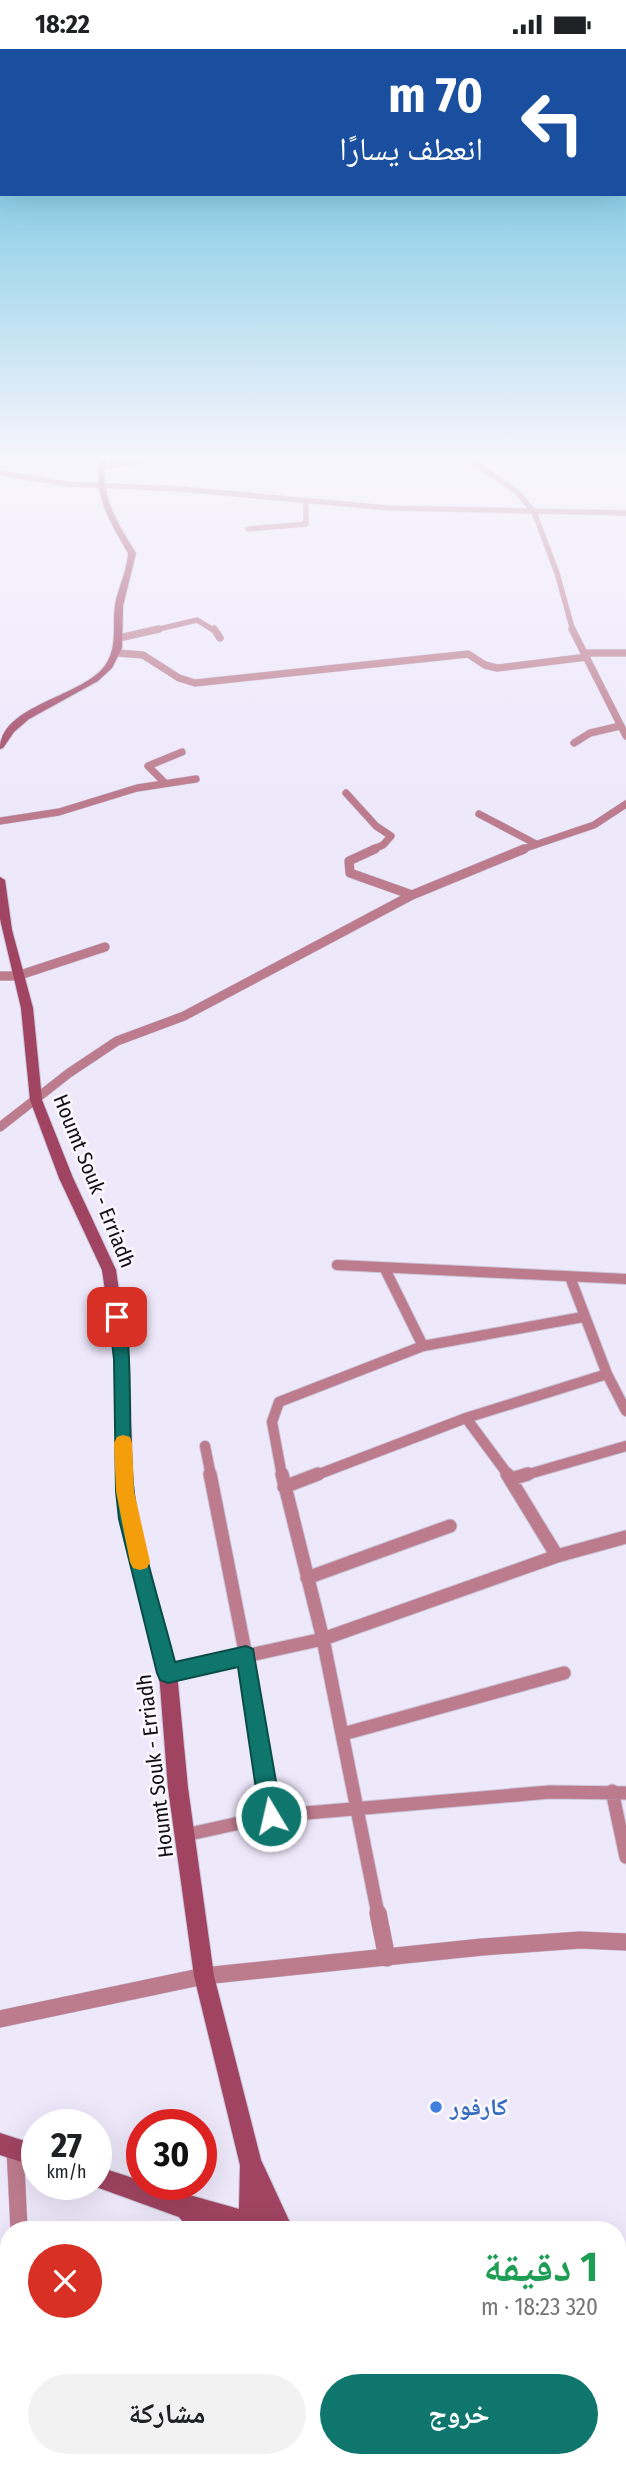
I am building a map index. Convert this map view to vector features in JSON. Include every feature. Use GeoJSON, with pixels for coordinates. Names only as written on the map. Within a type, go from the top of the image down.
{"type":"FeatureCollection","features":[{"type":"Feature","properties":{"kind":"street"},"geometry":{"type":"LineString","coordinates":[[0,746],[19,721],[104,673],[117,653],[119,605],[130,568]]}},
{"type":"Feature","properties":{"kind":"street"},"geometry":{"type":"LineString","coordinates":[[555,568],[571,626],[626,736]]}},
{"type":"Feature","properties":{"kind":"street"},"geometry":{"type":"LineString","coordinates":[[118,638],[197,620],[214,629],[220,638]]}},
{"type":"Feature","properties":{"kind":"street"},"geometry":{"type":"LineString","coordinates":[[117,653],[143,655],[179,678],[195,683],[468,654],[485,665],[497,668],[587,655],[626,653]]}},
{"type":"Feature","properties":{"kind":"street"},"geometry":{"type":"LineString","coordinates":[[574,743],[581,736],[620,726]]}},
{"type":"Feature","properties":{"kind":"street"},"geometry":{"type":"LineString","coordinates":[[164,782],[148,766],[182,752]]}},
{"type":"Feature","properties":{"kind":"street"},"geometry":{"type":"LineString","coordinates":[[0,821],[59,812],[164,782],[196,779]]}},
{"type":"Feature","properties":{"kind":"street"},"geometry":{"type":"LineString","coordinates":[[346,793],[391,839],[349,861],[350,873],[412,895]]}},
{"type":"Feature","properties":{"kind":"street"},"geometry":{"type":"LineString","coordinates":[[0,1127],[69,1073],[117,1041],[184,1016],[412,895],[536,844],[594,825],[626,804]]}},
{"type":"Feature","properties":{"kind":"street"},"geometry":{"type":"LineString","coordinates":[[479,814],[536,844]]}},
{"type":"Feature","properties":{"kind":"street","name":"Houmt Souk - Erriadh"},"geometry":{"type":"LineString","coordinates":[[0,880],[4,927],[27,1008],[36,1100],[66,1178],[109,1270],[122,1359],[125,1491],[129,1519],[168,1673],[185,1835],[204,1976],[266,2221]]}},
{"type":"Feature","properties":{"kind":"street"},"geometry":{"type":"LineString","coordinates":[[0,976],[17,976],[105,947]]}},
{"type":"Feature","properties":{"kind":"street"},"geometry":{"type":"LineString","coordinates":[[337,1265],[626,1279]]}},
{"type":"Feature","properties":{"kind":"street"},"geometry":{"type":"LineString","coordinates":[[385,1269],[424,1346]]}},
{"type":"Feature","properties":{"kind":"street"},"geometry":{"type":"LineString","coordinates":[[570,1277],[583,1317],[607,1374],[626,1410]]}},
{"type":"Feature","properties":{"kind":"street"},"geometry":{"type":"LineString","coordinates":[[387,1958],[323,1639],[284,1487],[272,1422],[279,1402],[424,1346],[583,1317]]}},
{"type":"Feature","properties":{"kind":"street"},"geometry":{"type":"LineString","coordinates":[[284,1487],[466,1418],[607,1374]]}},
{"type":"Feature","properties":{"kind":"street"},"geometry":{"type":"LineString","coordinates":[[466,1418],[511,1479],[557,1556]]}},
{"type":"Feature","properties":{"kind":"street"},"geometry":{"type":"LineString","coordinates":[[205,1446],[246,1656],[271,1816]]}},
{"type":"Feature","properties":{"kind":"street"},"geometry":{"type":"LineString","coordinates":[[511,1479],[626,1446]]}},
{"type":"Feature","properties":{"kind":"street"},"geometry":{"type":"LineString","coordinates":[[306,1578],[450,1526]]}},
{"type":"Feature","properties":{"kind":"street"},"geometry":{"type":"LineString","coordinates":[[168,1673],[323,1639],[557,1556],[626,1537]]}},
{"type":"Feature","properties":{"kind":"street"},"geometry":{"type":"LineString","coordinates":[[343,1734],[564,1673]]}},
{"type":"Feature","properties":{"kind":"street"},"geometry":{"type":"LineString","coordinates":[[185,1835],[271,1816],[550,1792],[619,1792],[626,1857]]}},
{"type":"Feature","properties":{"kind":"street"},"geometry":{"type":"LineString","coordinates":[[0,2019],[204,1976],[580,1940],[626,1942]]}},
{"type":"Feature","properties":{"kind":"street"},"geometry":{"type":"LineString","coordinates":[[7,2146],[18,2221]]}},
{"type":"Feature","properties":{"kind":"street"},"geometry":{"type":"LineString","coordinates":[[112,2182],[175,2204],[253,2221]]}},
{"type":"Feature","properties":{"kind":"street"},"geometry":{"type":"LineString","coordinates":[[175,2204],[204,2221]]}},
{"type":"Feature","properties":{"kind":"slow traffic"},"geometry":{"type":"LineString","coordinates":[[123,1443],[129,1519],[140,1562]]}},
{"type":"Feature","properties":{"kind":"place","name":"كارفور"},"geometry":{"type":"Point","coordinates":[436,2107]}},
{"type":"Feature","properties":{"kind":"route"},"geometry":{"type":"LineString","coordinates":[[117,1317],[122,1359],[123,1460],[129,1519],[168,1673],[246,1656],[271,1816]]}}]}
